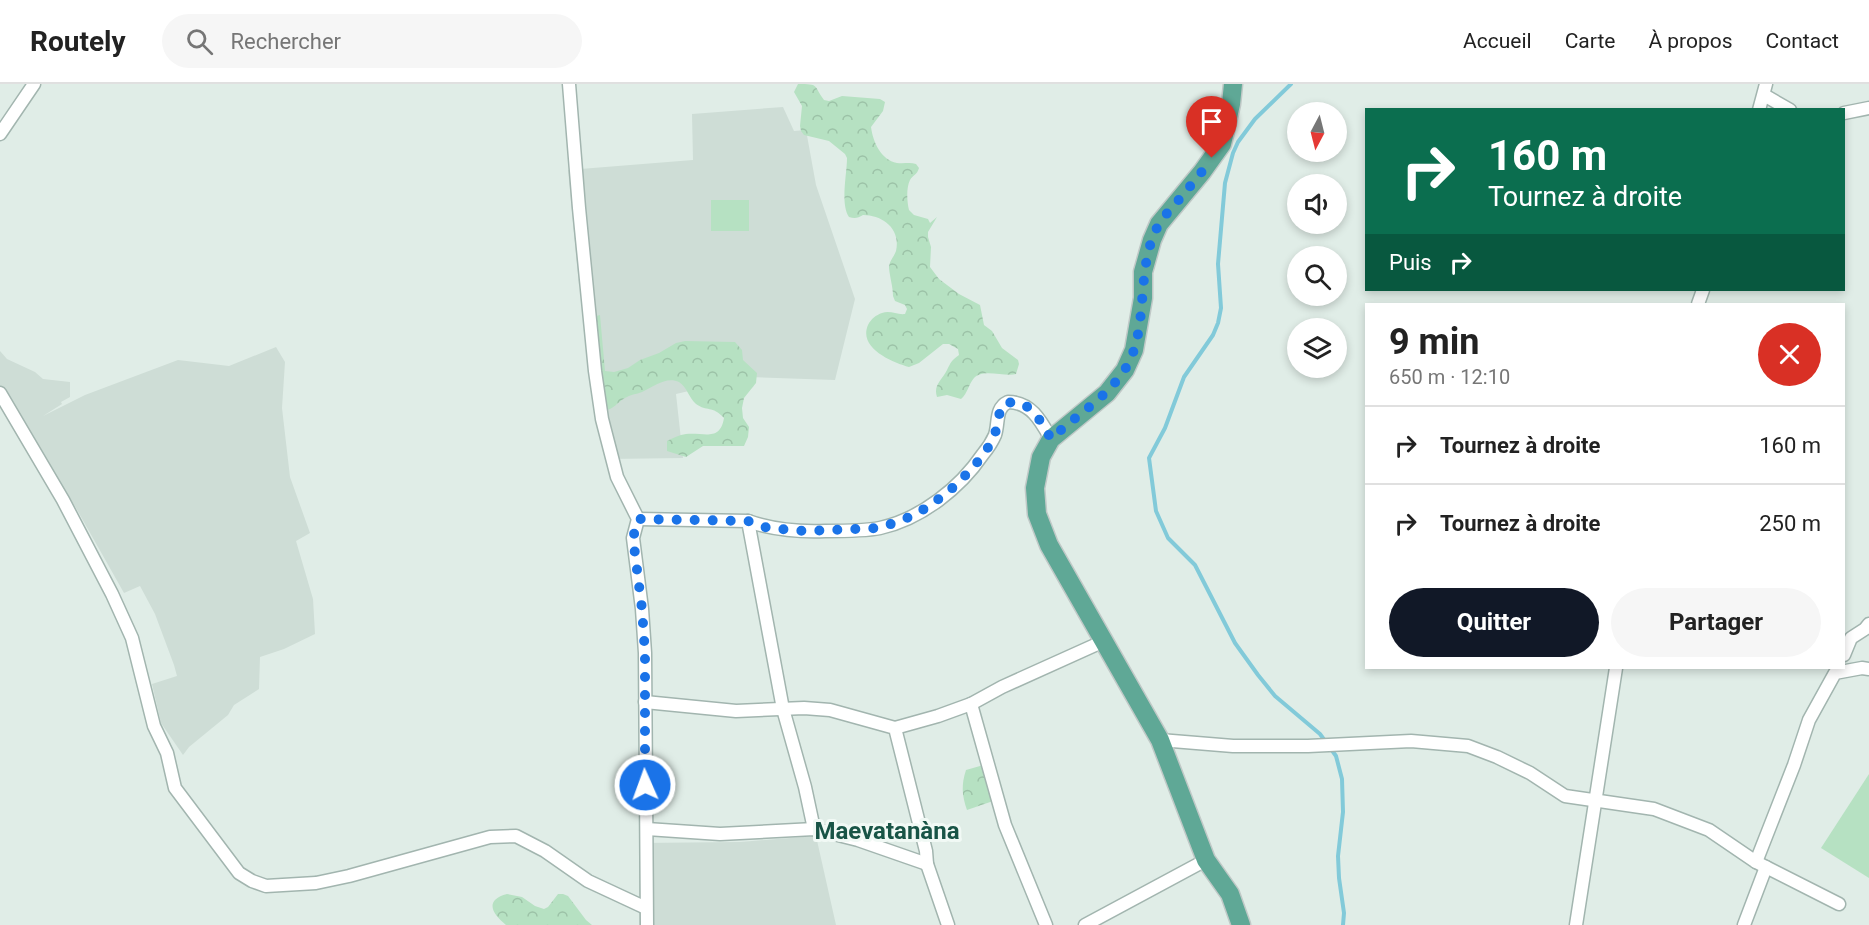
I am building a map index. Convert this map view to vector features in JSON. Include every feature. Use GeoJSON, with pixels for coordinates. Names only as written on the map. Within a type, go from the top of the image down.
{"type":"FeatureCollection","features":[{"type":"Feature","properties":{"kind":"main road"},"geometry":{"type":"LineString","coordinates":[[1233,84],[1222,144],[1159,224],[1152,240],[1143,272],[1143,298],[1134,350],[1125,370],[1107,393],[1051,439],[1041,457],[1035,488],[1037,514],[1049,544],[1160,740],[1206,860],[1230,894],[1241,925]]}},
{"type":"Feature","properties":{"kind":"street"},"geometry":{"type":"LineString","coordinates":[[0,134],[34,84]]}},
{"type":"Feature","properties":{"kind":"street"},"geometry":{"type":"LineString","coordinates":[[569,84],[581,230],[602,419],[616,477],[638,519],[633,538],[645,653],[644,764],[647,828],[647,925]]}},
{"type":"Feature","properties":{"kind":"street"},"geometry":{"type":"LineString","coordinates":[[1760,108],[1765,90],[1788,108]]}},
{"type":"Feature","properties":{"kind":"street"},"geometry":{"type":"LineString","coordinates":[[1845,113],[1869,108]]}},
{"type":"Feature","properties":{"kind":"street"},"geometry":{"type":"LineString","coordinates":[[0,393],[63,500],[132,638],[154,726],[167,753],[175,788],[239,873],[266,886],[316,884],[490,837],[516,836],[545,851],[588,881],[646,908]]}},
{"type":"Feature","properties":{"kind":"street"},"geometry":{"type":"LineString","coordinates":[[638,519],[748,521],[768,528],[805,531],[879,528],[903,520],[933,504],[946,494],[981,458],[995,436],[1000,409],[1008,402],[1024,404],[1042,423],[1051,439]]}},
{"type":"Feature","properties":{"kind":"street"},"geometry":{"type":"LineString","coordinates":[[748,521],[783,710],[805,787],[814,829]]}},
{"type":"Feature","properties":{"kind":"street"},"geometry":{"type":"LineString","coordinates":[[1845,653],[1851,638],[1869,624]]}},
{"type":"Feature","properties":{"kind":"street"},"geometry":{"type":"LineString","coordinates":[[645,702],[736,711],[804,708],[830,710],[895,728],[971,704],[1002,687],[1104,641]]}},
{"type":"Feature","properties":{"kind":"street"},"geometry":{"type":"LineString","coordinates":[[1576,925],[1616,669]]}},
{"type":"Feature","properties":{"kind":"street"},"geometry":{"type":"LineString","coordinates":[[1744,925],[1761,865],[1809,720],[1836,670],[1869,669]]}},
{"type":"Feature","properties":{"kind":"street"},"geometry":{"type":"LineString","coordinates":[[971,704],[1005,825],[1046,925]]}},
{"type":"Feature","properties":{"kind":"street"},"geometry":{"type":"LineString","coordinates":[[895,728],[926,851],[927,864],[948,925]]}},
{"type":"Feature","properties":{"kind":"street"},"geometry":{"type":"LineString","coordinates":[[1160,740],[1233,746],[1308,746],[1412,741],[1468,747],[1497,757],[1530,773],[1565,796],[1654,809],[1710,830],[1761,865],[1839,904]]}},
{"type":"Feature","properties":{"kind":"street"},"geometry":{"type":"LineString","coordinates":[[647,828],[720,834],[814,829],[858,840],[927,864]]}},
{"type":"Feature","properties":{"kind":"street"},"geometry":{"type":"LineString","coordinates":[[1085,925],[1206,860]]}},
{"type":"Feature","properties":{"kind":"shaded area"},"geometry":{"type":"Polygon","coordinates":[[[783,107],[794,131],[806,130],[816,185],[855,299],[835,380],[749,377],[676,394],[683,458],[608,459],[585,287],[579,285],[568,170],[693,160],[692,114],[783,107]]]}},
{"type":"Feature","properties":{"kind":"shaded area"},"geometry":{"type":"Polygon","coordinates":[[[276,347],[285,362],[282,408],[290,477],[310,533],[296,541],[313,599],[315,634],[284,649],[260,657],[259,689],[234,705],[228,715],[189,747],[183,755],[161,723],[152,684],[177,676],[155,614],[140,586],[124,593],[76,508],[4,394],[0,387],[0,351],[7,359],[35,372],[43,379],[70,382],[70,397],[43,416],[85,395],[178,360],[229,366],[276,347]]]}},
{"type":"Feature","properties":{"kind":"shaded area"},"geometry":{"type":"Polygon","coordinates":[[[816,836],[836,925],[639,925],[639,843],[740,842],[816,836]]]}},
{"type":"Feature","properties":{"kind":"green space"},"geometry":{"type":"Polygon","coordinates":[[[798,84],[815,86],[824,100],[829,101],[842,96],[880,99],[885,102],[883,111],[871,127],[872,133],[879,150],[886,158],[897,163],[916,164],[919,168],[909,183],[908,203],[909,210],[914,215],[928,219],[930,223],[937,217],[928,232],[931,247],[930,267],[939,279],[959,294],[980,305],[984,325],[992,331],[1002,348],[1018,360],[1016,374],[978,375],[970,383],[961,399],[947,395],[937,397],[937,386],[959,355],[958,349],[949,344],[943,344],[919,363],[909,367],[886,358],[872,347],[866,333],[872,319],[885,312],[905,314],[907,309],[905,305],[895,301],[893,296],[889,268],[896,251],[896,236],[889,225],[877,218],[863,215],[856,218],[849,217],[844,197],[847,158],[829,141],[804,135],[801,131],[802,106],[794,92],[798,84]]]}},
{"type":"Feature","properties":{"kind":"green space"},"geometry":{"type":"Polygon","coordinates":[[[711,200],[749,200],[749,231],[711,231],[711,200]]]}},
{"type":"Feature","properties":{"kind":"green space"},"geometry":{"type":"Polygon","coordinates":[[[600,315],[605,371],[614,372],[628,368],[676,343],[685,341],[735,342],[742,350],[743,360],[757,373],[756,383],[744,398],[742,408],[743,418],[749,427],[744,446],[703,446],[686,457],[667,451],[667,441],[686,434],[715,433],[722,425],[724,418],[716,411],[696,404],[682,384],[674,380],[661,382],[623,399],[613,408],[599,412],[589,318],[600,315]]]}},
{"type":"Feature","properties":{"kind":"green space"},"geometry":{"type":"Polygon","coordinates":[[[987,764],[996,800],[967,810],[963,790],[966,770],[987,764]]]}},
{"type":"Feature","properties":{"kind":"green space"},"geometry":{"type":"Polygon","coordinates":[[[1869,774],[1869,878],[1821,848],[1869,774]]]}},
{"type":"Feature","properties":{"kind":"green space"},"geometry":{"type":"Polygon","coordinates":[[[507,894],[522,897],[544,909],[558,894],[563,894],[568,896],[592,925],[506,925],[494,912],[493,904],[495,900],[507,894]]]}},
{"type":"Feature","properties":{"kind":"waterway"},"geometry":{"type":"LineString","coordinates":[[1291,84],[1255,119],[1233,153],[1225,183],[1218,264],[1221,308],[1218,323],[1213,335],[1184,377],[1165,428],[1149,458],[1156,511],[1168,538],[1195,565],[1235,643],[1258,675],[1275,696],[1320,734],[1336,756],[1342,779],[1343,812],[1338,856],[1344,913],[1343,925]]}},
{"type":"Feature","properties":{"kind":"district","name":"Maevatanàna"},"geometry":{"type":"Point","coordinates":[887,831]}},
{"type":"Feature","properties":{"kind":"route"},"geometry":{"type":"LineString","coordinates":[[645,785],[645,653],[633,538],[638,519],[748,521],[768,528],[805,531],[879,528],[903,520],[933,504],[962,479],[981,458],[995,436],[1000,409],[1004,404],[1008,402],[1024,404],[1042,423],[1051,439],[1107,393],[1125,370],[1134,350],[1143,298],[1143,272],[1152,240],[1159,224],[1212,158]]}}]}
